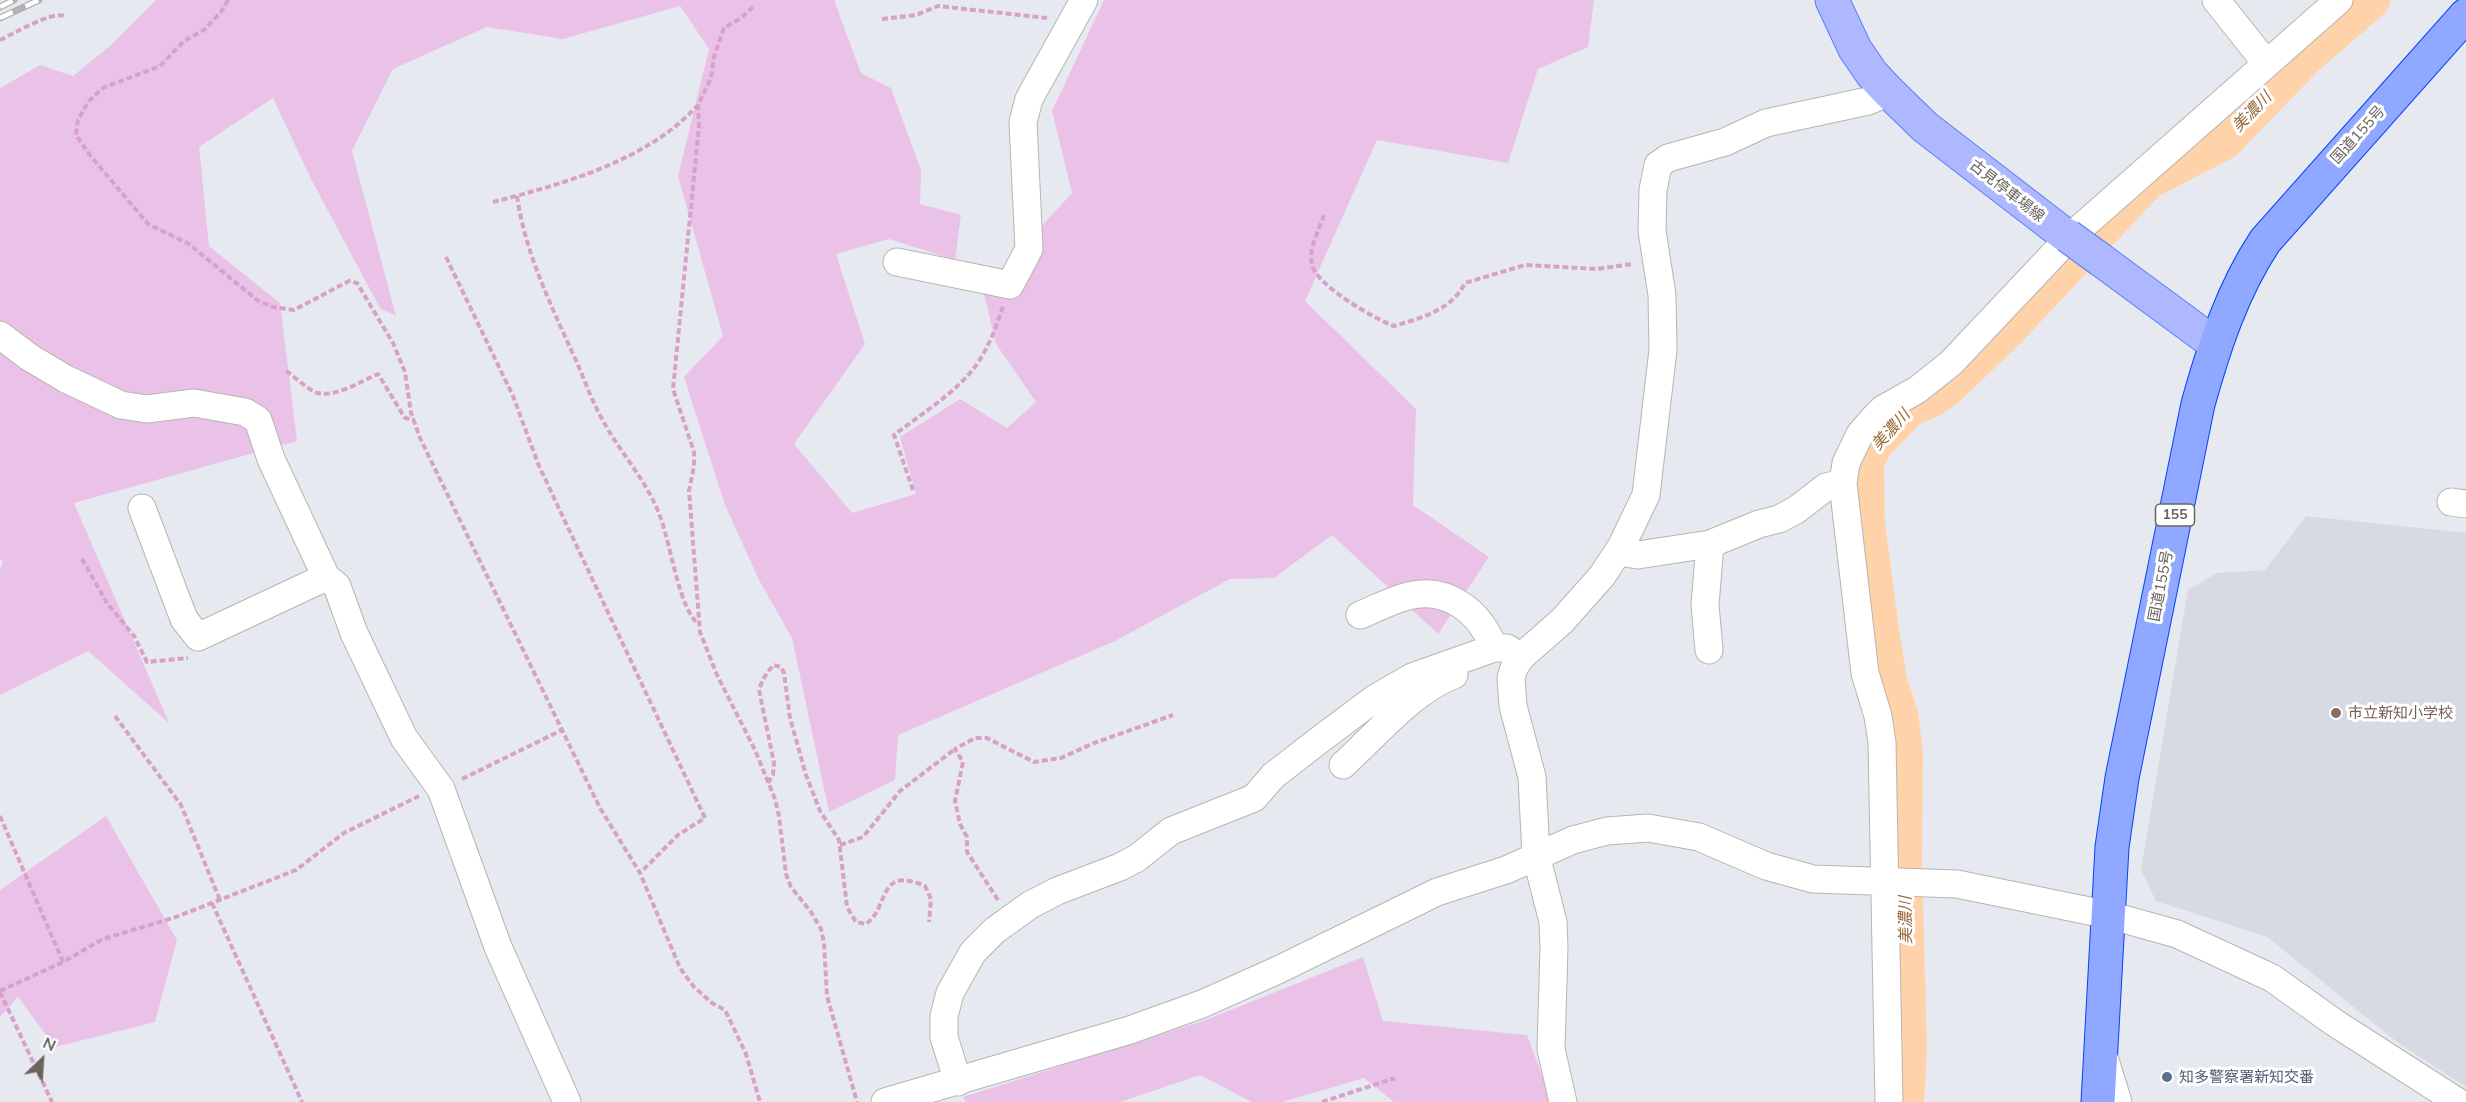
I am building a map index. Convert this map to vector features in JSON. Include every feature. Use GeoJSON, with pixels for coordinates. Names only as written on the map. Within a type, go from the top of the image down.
{"type":"FeatureCollection","features":[{"type":"Feature","properties":{"kind":"highway","name":"国道155号"},"geometry":{"type":"LineString","coordinates":[[2098,1102],[2112,848],[2122,778],[2198,404],[2215,344],[2246,269],[2265,240],[2466,15]]}},
{"type":"Feature","properties":{"kind":"main road","name":"古見停車場線"},"geometry":{"type":"LineString","coordinates":[[1832,0],[1856,49],[1872,74],[1924,127],[2215,344]]}},
{"type":"Feature","properties":{"kind":"street"},"geometry":{"type":"LineString","coordinates":[[2216,0],[2266,63]]}},
{"type":"Feature","properties":{"kind":"street"},"geometry":{"type":"LineString","coordinates":[[1889,1102],[1882,742],[1878,716],[1865,673],[1843,483],[1851,449],[1860,434],[1883,409],[1917,390],[1951,363],[2069,237],[2339,0]]}},
{"type":"Feature","properties":{"kind":"street"},"geometry":{"type":"LineString","coordinates":[[897,262],[1011,285],[1029,249],[1023,122],[1029,99],[1077,11]]}},
{"type":"Feature","properties":{"kind":"street"},"geometry":{"type":"LineString","coordinates":[[1563,1102],[1551,1049],[1553,922],[1536,855],[1532,777],[1514,706],[1512,678],[1518,663],[1562,621],[1602,576],[1618,552],[1646,495],[1663,350],[1662,295],[1652,231],[1653,190],[1659,165],[1668,158],[1725,142],[1766,123],[1868,101],[1887,90]]}},
{"type":"Feature","properties":{"kind":"street"},"geometry":{"type":"LineString","coordinates":[[0,335],[66,379],[121,405],[147,409],[194,404],[245,412],[258,420],[271,459],[326,577],[337,586],[354,633],[404,738],[440,788],[498,947],[567,1102]]}},
{"type":"Feature","properties":{"kind":"street"},"geometry":{"type":"LineString","coordinates":[[1618,552],[1638,555],[1710,544],[1759,524],[1779,519],[1796,510],[1826,487],[1843,483]]}},
{"type":"Feature","properties":{"kind":"street"},"geometry":{"type":"LineString","coordinates":[[142,508],[184,619],[198,637],[326,577]]}},
{"type":"Feature","properties":{"kind":"street"},"geometry":{"type":"LineString","coordinates":[[1709,650],[1705,605],[1710,544]]}},
{"type":"Feature","properties":{"kind":"street"},"geometry":{"type":"LineString","coordinates":[[1360,615],[1408,596],[1434,594],[1450,598],[1469,609],[1482,624],[1494,648]]}},
{"type":"Feature","properties":{"kind":"street"},"geometry":{"type":"LineString","coordinates":[[958,1082],[944,1037],[944,1016],[950,993],[973,952],[994,932],[1030,905],[1058,891],[1120,867],[1137,858],[1171,831],[1254,798],[1273,776],[1309,748],[1374,699],[1412,677],[1494,648],[1507,648],[1518,663]]}},
{"type":"Feature","properties":{"kind":"street"},"geometry":{"type":"LineString","coordinates":[[1343,765],[1401,711],[1448,677],[1504,661],[1518,663]]}},
{"type":"Feature","properties":{"kind":"street"},"geometry":{"type":"LineString","coordinates":[[885,1102],[1130,1030],[1202,1004],[1278,970],[1437,892],[1506,870],[1573,840],[1606,831],[1648,828],[1700,837],[1766,866],[1814,879],[1957,884],[2109,915],[2177,934],[2272,978],[2335,1023],[2458,1102]]}},
{"type":"Feature","properties":{"kind":"street"},"geometry":{"type":"LineString","coordinates":[[2100,1045],[2118,1102]]}},
{"type":"Feature","properties":{"kind":"path"},"geometry":{"type":"LineString","coordinates":[[228,0],[221,12],[204,30],[184,41],[160,66],[103,88],[88,102],[78,120],[76,135],[88,154],[148,224],[189,244],[257,300],[273,307],[294,310],[349,281],[357,283],[393,343],[405,372],[414,420],[420,438],[600,808],[640,873],[680,968],[693,987],[712,1003],[726,1010],[746,1054],[760,1102]]}},
{"type":"Feature","properties":{"kind":"path"},"geometry":{"type":"LineString","coordinates":[[882,19],[916,15],[938,6],[1065,20],[1077,11]]}},
{"type":"Feature","properties":{"kind":"path"},"geometry":{"type":"LineString","coordinates":[[493,202],[589,174],[636,151],[683,121],[698,105],[711,78],[714,57],[724,28],[741,18],[753,7]]}},
{"type":"Feature","properties":{"kind":"path"},"geometry":{"type":"LineString","coordinates":[[0,40],[51,16],[65,16]]}},
{"type":"Feature","properties":{"kind":"path"},"geometry":{"type":"LineString","coordinates":[[698,105],[699,126],[673,389],[693,452],[694,466],[690,490],[700,632],[717,675],[768,783],[779,816],[786,874],[796,896],[811,912],[821,929],[827,996],[857,1102]]}},
{"type":"Feature","properties":{"kind":"path"},"geometry":{"type":"LineString","coordinates":[[518,196],[521,223],[550,305],[601,417],[649,491],[668,536],[680,590],[688,611],[694,621],[700,624]]}},
{"type":"Feature","properties":{"kind":"path"},"geometry":{"type":"LineString","coordinates":[[1324,215],[1312,252],[1311,264],[1315,272],[1322,281],[1348,300],[1394,326],[1424,317],[1443,307],[1456,297],[1465,283],[1525,265],[1597,269],[1657,261]]}},
{"type":"Feature","properties":{"kind":"path"},"geometry":{"type":"LineString","coordinates":[[446,257],[513,396],[539,466],[705,818],[678,835],[640,873]]}},
{"type":"Feature","properties":{"kind":"path"},"geometry":{"type":"LineString","coordinates":[[913,490],[894,435],[951,391],[971,372],[998,321],[1011,285]]}},
{"type":"Feature","properties":{"kind":"path"},"geometry":{"type":"LineString","coordinates":[[286,371],[314,392],[322,394],[333,393],[378,374],[405,418],[414,420]]}},
{"type":"Feature","properties":{"kind":"path"},"geometry":{"type":"LineString","coordinates":[[82,559],[107,603],[134,636],[147,662],[195,657],[198,637]]}},
{"type":"Feature","properties":{"kind":"path"},"geometry":{"type":"LineString","coordinates":[[768,783],[773,775],[774,763],[759,690],[773,665],[781,667],[784,673],[790,718],[806,775],[820,811],[840,845],[847,907],[856,922],[866,924],[872,919],[887,890],[897,881],[909,879],[925,886],[931,899],[929,922]]}},
{"type":"Feature","properties":{"kind":"path"},"geometry":{"type":"LineString","coordinates":[[840,845],[863,837],[900,791],[955,749],[975,738],[987,738],[1034,762],[1061,758],[1094,743],[1173,715]]}},
{"type":"Feature","properties":{"kind":"path"},"geometry":{"type":"LineString","coordinates":[[115,716],[181,805],[220,900]]}},
{"type":"Feature","properties":{"kind":"path"},"geometry":{"type":"LineString","coordinates":[[52,1102],[0,992],[63,962],[103,939],[176,917],[296,870],[344,833],[429,790],[440,788],[562,730]]}},
{"type":"Feature","properties":{"kind":"path"},"geometry":{"type":"LineString","coordinates":[[955,749],[963,762],[955,801],[960,825],[967,837],[967,852],[1010,920]]}},
{"type":"Feature","properties":{"kind":"path"},"geometry":{"type":"LineString","coordinates":[[0,816],[63,962]]}},
{"type":"Feature","properties":{"kind":"path"},"geometry":{"type":"LineString","coordinates":[[212,903],[302,1102]]}},
{"type":"Feature","properties":{"kind":"path"},"geometry":{"type":"LineString","coordinates":[[1322,1102],[1395,1078]]}},
{"type":"Feature","properties":{"kind":"shaded area"},"geometry":{"type":"Polygon","coordinates":[[[156,0],[834,0],[861,73],[891,88],[921,170],[920,204],[961,215],[955,260],[889,239],[836,254],[865,344],[794,444],[852,513],[916,494],[900,437],[960,399],[1007,428],[1036,402],[996,344],[983,290],[1072,193],[1052,111],[1104,0],[1594,0],[1588,47],[1538,69],[1508,163],[1377,140],[1305,301],[1416,409],[1413,505],[1489,557],[1438,634],[1332,535],[1274,578],[1230,579],[1115,641],[898,735],[895,780],[829,812],[792,638],[759,580],[725,505],[684,377],[723,336],[678,176],[709,49],[680,6],[563,39],[487,27],[393,69],[352,151],[396,316],[380,308],[311,179],[273,98],[199,147],[209,246],[280,303],[297,441],[74,503],[169,723],[88,651],[0,695],[0,570],[3,561],[0,560],[0,88],[40,65],[73,76],[111,45],[156,0]]]}},
{"type":"Feature","properties":{"kind":"shaded area"},"geometry":{"type":"Polygon","coordinates":[[[2306,516],[2466,533],[2466,1087],[2397,1042],[2267,937],[2156,901],[2141,870],[2188,590],[2217,573],[2265,570],[2306,516]]]}},
{"type":"Feature","properties":{"kind":"shaded area"},"geometry":{"type":"Polygon","coordinates":[[[106,816],[177,940],[155,1022],[55,1047],[18,997],[0,1017],[0,890],[106,816]]]}},
{"type":"Feature","properties":{"kind":"shaded area"},"geometry":{"type":"Polygon","coordinates":[[[1363,957],[1383,1021],[1527,1035],[1552,1102],[1394,1102],[1364,1078],[1282,1102],[1252,1102],[1200,1075],[1120,1102],[966,1102],[963,1097],[1203,1021],[1363,957]]]}},
{"type":"Feature","properties":{"kind":"waterway","name":"美濃川"},"geometry":{"type":"LineString","coordinates":[[1905,1102],[1908,1051],[1903,866],[1904,753],[1899,714],[1888,681],[1880,631],[1866,524],[1865,463],[1873,445],[1909,408],[1930,399],[1946,388],[2004,333],[2148,180],[2224,141],[2307,55],[2371,0]]}},
{"type":"Feature","properties":{"kind":"railway"},"geometry":{"type":"LineString","coordinates":[[0,7],[14,0]]}},
{"type":"Feature","properties":{"kind":"railway"},"geometry":{"type":"LineString","coordinates":[[0,18],[39,0]]}},
{"type":"Feature","properties":{"kind":"place","name":"市立新知小学校"},"geometry":{"type":"Point","coordinates":[2336,713]}},
{"type":"Feature","properties":{"kind":"place","name":"知多警察署新知交番"},"geometry":{"type":"Point","coordinates":[2167,1077]}}]}
